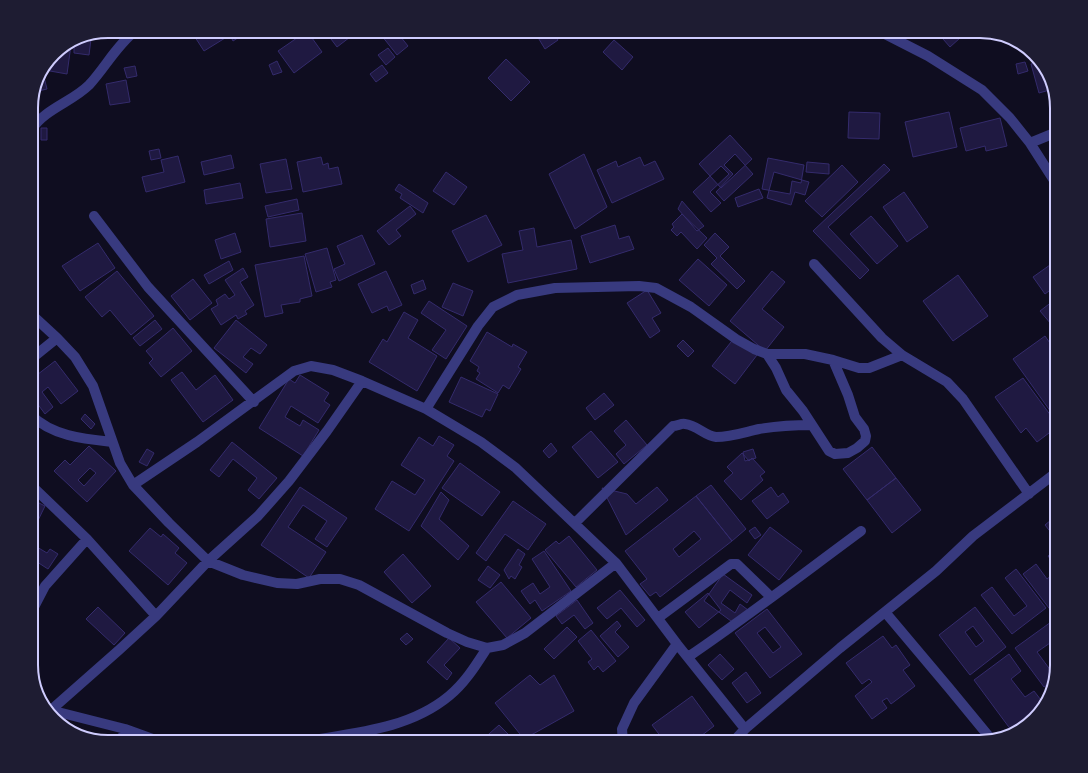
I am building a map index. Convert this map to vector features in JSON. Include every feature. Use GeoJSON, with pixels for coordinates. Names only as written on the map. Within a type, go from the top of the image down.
{"type":"FeatureCollection","features":[{"type":"Feature","properties":{"kind":"street"},"geometry":{"type":"LineString","coordinates":[[38,123],[53,108],[73,97],[88,85],[125,38]]}},
{"type":"Feature","properties":{"kind":"street"},"geometry":{"type":"LineString","coordinates":[[893,38],[928,56],[982,90],[1010,118],[1030,143],[1050,174]]}},
{"type":"Feature","properties":{"kind":"street"},"geometry":{"type":"LineString","coordinates":[[1030,143],[1050,135]]}},
{"type":"Feature","properties":{"kind":"street"},"geometry":{"type":"LineString","coordinates":[[94,216],[148,286],[254,402]]}},
{"type":"Feature","properties":{"kind":"street"},"geometry":{"type":"LineString","coordinates":[[814,264],[882,338],[902,356],[947,382],[963,399],[1029,494]]}},
{"type":"Feature","properties":{"kind":"street"},"geometry":{"type":"LineString","coordinates":[[426,410],[478,326],[493,307],[516,295],[555,288],[639,286],[656,288],[691,307],[736,340],[767,354],[805,354],[833,360],[859,368],[869,368],[902,356]]}},
{"type":"Feature","properties":{"kind":"street"},"geometry":{"type":"LineString","coordinates":[[38,320],[75,357],[93,386],[120,463],[133,485],[208,561],[243,575],[276,583],[297,584],[320,579],[340,579],[359,585],[447,633],[467,642],[487,648],[503,645],[525,633],[616,562]]}},
{"type":"Feature","properties":{"kind":"street"},"geometry":{"type":"LineString","coordinates":[[38,353],[57,338]]}},
{"type":"Feature","properties":{"kind":"street"},"geometry":{"type":"LineString","coordinates":[[767,354],[776,368],[786,390],[803,411],[829,451],[835,454],[848,453],[865,441],[866,436],[864,429],[855,418],[848,395],[833,360]]}},
{"type":"Feature","properties":{"kind":"street"},"geometry":{"type":"LineString","coordinates":[[133,485],[254,402],[294,371],[311,366],[333,370],[362,381],[426,410],[481,442],[516,468],[616,562],[677,644],[745,729]]}},
{"type":"Feature","properties":{"kind":"street"},"geometry":{"type":"LineString","coordinates":[[51,706],[119,650],[156,616],[208,561],[258,516],[289,481],[327,431],[362,381]]}},
{"type":"Feature","properties":{"kind":"street"},"geometry":{"type":"LineString","coordinates":[[38,422],[63,434],[86,440],[112,442]]}},
{"type":"Feature","properties":{"kind":"street"},"geometry":{"type":"LineString","coordinates":[[575,523],[673,426],[684,424],[715,437],[730,436],[758,429],[781,426],[812,426]]}},
{"type":"Feature","properties":{"kind":"street"},"geometry":{"type":"LineString","coordinates":[[739,735],[936,571],[973,536],[1050,478]]}},
{"type":"Feature","properties":{"kind":"street"},"geometry":{"type":"LineString","coordinates":[[38,492],[87,539],[156,616]]}},
{"type":"Feature","properties":{"kind":"street"},"geometry":{"type":"LineString","coordinates":[[688,657],[725,632],[861,531]]}},
{"type":"Feature","properties":{"kind":"street"},"geometry":{"type":"LineString","coordinates":[[38,600],[45,586],[87,539]]}},
{"type":"Feature","properties":{"kind":"street"},"geometry":{"type":"LineString","coordinates":[[658,618],[731,564],[737,564],[771,597]]}},
{"type":"Feature","properties":{"kind":"street"},"geometry":{"type":"LineString","coordinates":[[885,612],[950,688],[987,735]]}},
{"type":"Feature","properties":{"kind":"street"},"geometry":{"type":"LineString","coordinates":[[622,735],[622,730],[634,703],[677,644]]}},
{"type":"Feature","properties":{"kind":"street"},"geometry":{"type":"LineString","coordinates":[[340,735],[384,727],[424,713],[450,696],[470,674],[487,648]]}},
{"type":"Feature","properties":{"kind":"street"},"geometry":{"type":"LineString","coordinates":[[55,711],[126,729],[142,735]]}},
{"type":"Feature","properties":{"kind":"street"},"geometry":{"type":"LineString","coordinates":[[124,735],[126,729]]}},
{"type":"Feature","properties":{"kind":"building"},"geometry":{"type":"Polygon","coordinates":[[[196,38],[225,38],[204,51],[196,38]]]}},
{"type":"Feature","properties":{"kind":"building"},"geometry":{"type":"Polygon","coordinates":[[[297,38],[312,38],[322,52],[294,73],[278,51],[297,38]]]}},
{"type":"Feature","properties":{"kind":"building"},"geometry":{"type":"Polygon","coordinates":[[[330,38],[349,38],[337,47],[330,38]]]}},
{"type":"Feature","properties":{"kind":"building"},"geometry":{"type":"Polygon","coordinates":[[[384,38],[402,38],[408,46],[397,55],[384,38]]]}},
{"type":"Feature","properties":{"kind":"building"},"geometry":{"type":"Polygon","coordinates":[[[538,38],[557,38],[558,40],[545,49],[538,38]]]}},
{"type":"Feature","properties":{"kind":"building"},"geometry":{"type":"Polygon","coordinates":[[[942,38],[960,38],[950,47],[942,38]]]}},
{"type":"Feature","properties":{"kind":"building"},"geometry":{"type":"Polygon","coordinates":[[[91,40],[89,55],[74,53],[74,47],[91,40]]]}},
{"type":"Feature","properties":{"kind":"building"},"geometry":{"type":"Polygon","coordinates":[[[614,40],[633,57],[622,70],[603,52],[614,40]]]}},
{"type":"Feature","properties":{"kind":"building"},"geometry":{"type":"Polygon","coordinates":[[[388,48],[395,57],[386,65],[378,55],[388,48]]]}},
{"type":"Feature","properties":{"kind":"building"},"geometry":{"type":"Polygon","coordinates":[[[70,49],[67,74],[50,71],[52,65],[70,49]]]}},
{"type":"Feature","properties":{"kind":"building"},"geometry":{"type":"Polygon","coordinates":[[[506,59],[530,82],[511,101],[488,78],[506,59]]]}},
{"type":"Feature","properties":{"kind":"building"},"geometry":{"type":"Polygon","coordinates":[[[277,61],[282,72],[273,75],[269,65],[277,61]]]}},
{"type":"Feature","properties":{"kind":"building"},"geometry":{"type":"Polygon","coordinates":[[[1025,62],[1028,71],[1018,74],[1016,64],[1025,62]]]}},
{"type":"Feature","properties":{"kind":"building"},"geometry":{"type":"Polygon","coordinates":[[[1034,63],[1038,69],[1043,77],[1048,90],[1039,93],[1031,64],[1034,63]]]}},
{"type":"Feature","properties":{"kind":"building"},"geometry":{"type":"Polygon","coordinates":[[[382,65],[388,73],[376,82],[370,74],[382,65]]]}},
{"type":"Feature","properties":{"kind":"building"},"geometry":{"type":"Polygon","coordinates":[[[135,66],[137,76],[127,78],[124,68],[135,66]]]}},
{"type":"Feature","properties":{"kind":"building"},"geometry":{"type":"Polygon","coordinates":[[[44,79],[47,89],[40,91],[44,79]]]}},
{"type":"Feature","properties":{"kind":"building"},"geometry":{"type":"Polygon","coordinates":[[[126,80],[130,102],[110,105],[106,84],[126,80]]]}},
{"type":"Feature","properties":{"kind":"building"},"geometry":{"type":"Polygon","coordinates":[[[849,112],[880,113],[879,139],[848,138],[849,112]]]}},
{"type":"Feature","properties":{"kind":"building"},"geometry":{"type":"Polygon","coordinates":[[[949,112],[957,147],[913,157],[905,122],[949,112]]]}},
{"type":"Feature","properties":{"kind":"building"},"geometry":{"type":"Polygon","coordinates":[[[1000,118],[1007,146],[986,151],[985,146],[966,151],[960,128],[1000,118]]]}},
{"type":"Feature","properties":{"kind":"building"},"geometry":{"type":"Polygon","coordinates":[[[41,128],[47,128],[47,140],[41,140],[41,128]]]}},
{"type":"Feature","properties":{"kind":"building"},"geometry":{"type":"Polygon","coordinates":[[[730,135],[752,159],[721,188],[699,164],[730,135]]]}},
{"type":"Feature","properties":{"kind":"building"},"geometry":{"type":"Polygon","coordinates":[[[159,149],[161,158],[151,160],[149,151],[159,149]]]}},
{"type":"Feature","properties":{"kind":"building"},"geometry":{"type":"Polygon","coordinates":[[[584,154],[607,207],[575,229],[549,174],[584,154]]]}},
{"type":"Feature","properties":{"kind":"building"},"geometry":{"type":"Polygon","coordinates":[[[735,154],[753,174],[724,201],[716,192],[733,174],[724,165],[735,154]]]}},
{"type":"Feature","properties":{"kind":"building"},"geometry":{"type":"Polygon","coordinates":[[[231,155],[234,168],[204,175],[201,162],[231,155]]]}},
{"type":"Feature","properties":{"kind":"building"},"geometry":{"type":"Polygon","coordinates":[[[178,156],[185,182],[146,192],[142,177],[164,172],[161,160],[178,156]]]}},
{"type":"Feature","properties":{"kind":"building"},"geometry":{"type":"Polygon","coordinates":[[[321,157],[323,165],[328,163],[329,169],[338,167],[342,184],[303,192],[297,162],[321,157]]]}},
{"type":"Feature","properties":{"kind":"building"},"geometry":{"type":"Polygon","coordinates":[[[640,157],[644,166],[655,161],[664,179],[612,203],[597,170],[616,161],[618,167],[640,157]]]}},
{"type":"Feature","properties":{"kind":"building"},"geometry":{"type":"Polygon","coordinates":[[[768,158],[804,165],[801,183],[792,181],[790,194],[762,189],[768,158]]]}},
{"type":"Feature","properties":{"kind":"building"},"geometry":{"type":"Polygon","coordinates":[[[286,159],[292,189],[266,193],[260,164],[286,159]]]}},
{"type":"Feature","properties":{"kind":"building"},"geometry":{"type":"Polygon","coordinates":[[[807,162],[829,164],[829,174],[806,172],[807,162]]]}},
{"type":"Feature","properties":{"kind":"building"},"geometry":{"type":"Polygon","coordinates":[[[884,164],[890,170],[828,227],[869,270],[860,279],[813,231],[884,164]]]}},
{"type":"Feature","properties":{"kind":"building"},"geometry":{"type":"Polygon","coordinates":[[[842,165],[858,182],[822,217],[805,201],[842,165]]]}},
{"type":"Feature","properties":{"kind":"building"},"geometry":{"type":"Polygon","coordinates":[[[721,166],[729,174],[710,192],[721,203],[711,212],[693,192],[721,166]]]}},
{"type":"Feature","properties":{"kind":"building"},"geometry":{"type":"Polygon","coordinates":[[[446,172],[467,187],[454,205],[433,191],[446,172]]]}},
{"type":"Feature","properties":{"kind":"building"},"geometry":{"type":"Polygon","coordinates":[[[774,172],[809,182],[805,195],[795,192],[791,205],[767,198],[774,172]]]}},
{"type":"Feature","properties":{"kind":"building"},"geometry":{"type":"Polygon","coordinates":[[[240,183],[243,198],[206,204],[204,190],[240,183]]]}},
{"type":"Feature","properties":{"kind":"building"},"geometry":{"type":"Polygon","coordinates":[[[399,184],[428,203],[423,213],[400,198],[402,194],[395,190],[399,184]]]}},
{"type":"Feature","properties":{"kind":"building"},"geometry":{"type":"Polygon","coordinates":[[[759,189],[763,198],[738,207],[735,198],[759,189]]]}},
{"type":"Feature","properties":{"kind":"building"},"geometry":{"type":"Polygon","coordinates":[[[904,192],[928,227],[907,242],[883,207],[904,192]]]}},
{"type":"Feature","properties":{"kind":"building"},"geometry":{"type":"Polygon","coordinates":[[[297,199],[299,210],[268,217],[265,206],[297,199]]]}},
{"type":"Feature","properties":{"kind":"building"},"geometry":{"type":"Polygon","coordinates":[[[682,201],[704,226],[697,231],[678,209],[682,201]]]}},
{"type":"Feature","properties":{"kind":"building"},"geometry":{"type":"Polygon","coordinates":[[[410,206],[416,214],[396,230],[401,236],[389,245],[377,231],[410,206]]]}},
{"type":"Feature","properties":{"kind":"building"},"geometry":{"type":"Polygon","coordinates":[[[302,213],[306,241],[270,247],[266,219],[302,213]]]}},
{"type":"Feature","properties":{"kind":"building"},"geometry":{"type":"Polygon","coordinates":[[[682,214],[707,238],[697,249],[681,232],[677,236],[671,230],[674,227],[672,224],[682,214]]]}},
{"type":"Feature","properties":{"kind":"building"},"geometry":{"type":"Polygon","coordinates":[[[486,215],[502,245],[468,262],[452,231],[486,215]]]}},
{"type":"Feature","properties":{"kind":"building"},"geometry":{"type":"Polygon","coordinates":[[[871,216],[898,246],[877,264],[850,234],[871,216]]]}},
{"type":"Feature","properties":{"kind":"building"},"geometry":{"type":"Polygon","coordinates":[[[615,225],[619,239],[629,236],[634,249],[590,263],[581,236],[615,225]]]}},
{"type":"Feature","properties":{"kind":"building"},"geometry":{"type":"Polygon","coordinates":[[[534,228],[537,247],[571,240],[577,269],[508,283],[502,254],[523,250],[519,231],[534,228]]]}},
{"type":"Feature","properties":{"kind":"building"},"geometry":{"type":"Polygon","coordinates":[[[235,233],[241,252],[221,259],[215,240],[235,233]]]}},
{"type":"Feature","properties":{"kind":"building"},"geometry":{"type":"Polygon","coordinates":[[[715,233],[729,247],[720,256],[745,281],[737,289],[711,264],[717,258],[704,245],[715,233]]]}},
{"type":"Feature","properties":{"kind":"building"},"geometry":{"type":"Polygon","coordinates":[[[362,235],[375,264],[339,281],[334,269],[345,264],[337,246],[362,235]]]}},
{"type":"Feature","properties":{"kind":"building"},"geometry":{"type":"Polygon","coordinates":[[[98,243],[115,268],[80,291],[62,266],[98,243]]]}},
{"type":"Feature","properties":{"kind":"building"},"geometry":{"type":"Polygon","coordinates":[[[327,248],[336,280],[330,282],[332,287],[316,292],[305,254],[327,248]]]}},
{"type":"Feature","properties":{"kind":"building"},"geometry":{"type":"Polygon","coordinates":[[[304,256],[312,296],[300,299],[300,302],[281,305],[283,313],[265,317],[255,265],[304,256]]]}},
{"type":"Feature","properties":{"kind":"building"},"geometry":{"type":"Polygon","coordinates":[[[698,259],[727,285],[709,306],[679,280],[698,259]]]}},
{"type":"Feature","properties":{"kind":"building"},"geometry":{"type":"Polygon","coordinates":[[[229,261],[233,270],[209,284],[204,275],[229,261]]]}},
{"type":"Feature","properties":{"kind":"building"},"geometry":{"type":"Polygon","coordinates":[[[1050,265],[1050,290],[1045,294],[1033,277],[1050,265]]]}},
{"type":"Feature","properties":{"kind":"building"},"geometry":{"type":"Polygon","coordinates":[[[243,268],[248,277],[240,282],[254,305],[245,311],[247,314],[238,319],[236,315],[221,325],[211,309],[218,305],[216,300],[225,294],[229,299],[235,295],[225,280],[243,268]]]}},
{"type":"Feature","properties":{"kind":"building"},"geometry":{"type":"Polygon","coordinates":[[[117,271],[154,316],[131,335],[110,310],[102,317],[85,297],[117,271]]]}},
{"type":"Feature","properties":{"kind":"building"},"geometry":{"type":"Polygon","coordinates":[[[386,271],[402,305],[389,311],[387,306],[372,313],[358,284],[386,271]]]}},
{"type":"Feature","properties":{"kind":"building"},"geometry":{"type":"Polygon","coordinates":[[[772,271],[785,282],[762,309],[784,327],[765,351],[730,321],[772,271]]]}},
{"type":"Feature","properties":{"kind":"building"},"geometry":{"type":"Polygon","coordinates":[[[958,275],[988,316],[953,341],[923,301],[958,275]]]}},
{"type":"Feature","properties":{"kind":"building"},"geometry":{"type":"Polygon","coordinates":[[[193,279],[212,303],[190,320],[171,296],[193,279]]]}},
{"type":"Feature","properties":{"kind":"building"},"geometry":{"type":"Polygon","coordinates":[[[423,280],[426,289],[414,294],[411,285],[423,280]]]}},
{"type":"Feature","properties":{"kind":"building"},"geometry":{"type":"Polygon","coordinates":[[[453,283],[473,291],[463,316],[442,307],[453,283]]]}},
{"type":"Feature","properties":{"kind":"building"},"geometry":{"type":"Polygon","coordinates":[[[647,290],[661,313],[652,318],[660,331],[650,338],[627,303],[647,290]]]}},
{"type":"Feature","properties":{"kind":"building"},"geometry":{"type":"Polygon","coordinates":[[[429,301],[467,326],[446,359],[432,350],[446,330],[421,313],[429,301]]]}},
{"type":"Feature","properties":{"kind":"building"},"geometry":{"type":"Polygon","coordinates":[[[1050,303],[1050,323],[1040,311],[1050,303]]]}},
{"type":"Feature","properties":{"kind":"building"},"geometry":{"type":"Polygon","coordinates":[[[404,312],[418,320],[408,338],[437,356],[417,391],[369,362],[383,339],[387,342],[404,312]]]}},
{"type":"Feature","properties":{"kind":"building"},"geometry":{"type":"Polygon","coordinates":[[[155,320],[162,329],[140,346],[133,338],[155,320]]]}},
{"type":"Feature","properties":{"kind":"building"},"geometry":{"type":"Polygon","coordinates":[[[236,320],[267,345],[260,354],[251,348],[243,357],[253,364],[246,373],[214,348],[236,320]]]}},
{"type":"Feature","properties":{"kind":"building"},"geometry":{"type":"Polygon","coordinates":[[[173,328],[192,351],[161,377],[149,363],[153,359],[146,351],[173,328]]]}},
{"type":"Feature","properties":{"kind":"building"},"geometry":{"type":"Polygon","coordinates":[[[487,332],[512,347],[513,344],[527,352],[518,367],[521,369],[509,389],[503,385],[498,393],[476,379],[480,373],[477,371],[479,367],[470,361],[487,332]]]}},
{"type":"Feature","properties":{"kind":"building"},"geometry":{"type":"Polygon","coordinates":[[[1045,336],[1050,343],[1050,411],[1013,359],[1045,336]]]}},
{"type":"Feature","properties":{"kind":"building"},"geometry":{"type":"Polygon","coordinates":[[[735,337],[757,355],[735,384],[712,366],[735,337]]]}},
{"type":"Feature","properties":{"kind":"building"},"geometry":{"type":"Polygon","coordinates":[[[683,340],[694,351],[688,357],[677,346],[683,340]]]}},
{"type":"Feature","properties":{"kind":"building"},"geometry":{"type":"Polygon","coordinates":[[[55,361],[78,391],[61,404],[48,387],[42,392],[53,407],[45,414],[38,404],[38,374],[55,361]]]}},
{"type":"Feature","properties":{"kind":"building"},"geometry":{"type":"Polygon","coordinates":[[[182,372],[196,390],[215,375],[233,400],[203,422],[171,380],[182,372]]]}},
{"type":"Feature","properties":{"kind":"building"},"geometry":{"type":"Polygon","coordinates":[[[300,375],[329,393],[324,401],[330,405],[318,423],[291,406],[285,417],[300,426],[303,420],[319,430],[303,456],[259,428],[289,379],[295,383],[300,375]]]}},
{"type":"Feature","properties":{"kind":"building"},"geometry":{"type":"Polygon","coordinates":[[[461,377],[498,394],[490,411],[486,409],[482,417],[449,402],[461,377]]]}},
{"type":"Feature","properties":{"kind":"building"},"geometry":{"type":"Polygon","coordinates":[[[1023,378],[1050,415],[1050,432],[1037,442],[1026,428],[1021,433],[995,397],[1023,378]]]}},
{"type":"Feature","properties":{"kind":"building"},"geometry":{"type":"Polygon","coordinates":[[[604,393],[614,405],[595,420],[586,408],[604,393]]]}},
{"type":"Feature","properties":{"kind":"building"},"geometry":{"type":"Polygon","coordinates":[[[85,414],[95,424],[91,429],[81,419],[85,414]]]}},
{"type":"Feature","properties":{"kind":"building"},"geometry":{"type":"Polygon","coordinates":[[[626,420],[647,445],[624,464],[616,454],[626,445],[614,431],[626,420]]]}},
{"type":"Feature","properties":{"kind":"building"},"geometry":{"type":"Polygon","coordinates":[[[591,431],[618,462],[598,478],[572,447],[591,431]]]}},
{"type":"Feature","properties":{"kind":"building"},"geometry":{"type":"Polygon","coordinates":[[[439,436],[454,445],[447,456],[454,461],[409,531],[375,509],[392,481],[415,495],[425,480],[401,465],[419,437],[433,446],[439,436]]]}},
{"type":"Feature","properties":{"kind":"building"},"geometry":{"type":"Polygon","coordinates":[[[232,442],[277,478],[259,499],[248,490],[257,478],[233,459],[219,477],[210,470],[232,442]]]}},
{"type":"Feature","properties":{"kind":"building"},"geometry":{"type":"Polygon","coordinates":[[[551,443],[557,451],[549,458],[543,451],[551,443]]]}},
{"type":"Feature","properties":{"kind":"building"},"geometry":{"type":"Polygon","coordinates":[[[89,446],[116,471],[87,502],[54,471],[65,460],[70,465],[89,446]],[[90,468],[78,480],[84,486],[96,473],[90,468]]]}},
{"type":"Feature","properties":{"kind":"building"},"geometry":{"type":"Polygon","coordinates":[[[872,447],[896,478],[867,500],[843,469],[872,447]]]}},
{"type":"Feature","properties":{"kind":"building"},"geometry":{"type":"Polygon","coordinates":[[[147,449],[154,453],[147,466],[139,462],[147,449]]]}},
{"type":"Feature","properties":{"kind":"building"},"geometry":{"type":"Polygon","coordinates":[[[753,449],[756,458],[745,461],[743,452],[753,449]]]}},
{"type":"Feature","properties":{"kind":"building"},"geometry":{"type":"Polygon","coordinates":[[[742,453],[749,461],[752,458],[765,472],[760,476],[763,480],[741,500],[724,481],[733,473],[727,467],[742,453]]]}},
{"type":"Feature","properties":{"kind":"building"},"geometry":{"type":"Polygon","coordinates":[[[460,463],[500,492],[482,516],[442,488],[460,463]]]}},
{"type":"Feature","properties":{"kind":"building"},"geometry":{"type":"Polygon","coordinates":[[[896,478],[921,510],[892,533],[867,500],[896,478]]]}},
{"type":"Feature","properties":{"kind":"building"},"geometry":{"type":"Polygon","coordinates":[[[711,485],[746,529],[732,541],[696,496],[711,485]]]}},
{"type":"Feature","properties":{"kind":"building"},"geometry":{"type":"Polygon","coordinates":[[[300,487],[347,518],[327,547],[315,539],[327,521],[303,505],[288,527],[326,552],[309,578],[261,545],[300,487]]]}},
{"type":"Feature","properties":{"kind":"building"},"geometry":{"type":"Polygon","coordinates":[[[657,487],[668,500],[626,535],[602,488],[627,494],[636,504],[657,487]]]}},
{"type":"Feature","properties":{"kind":"building"},"geometry":{"type":"Polygon","coordinates":[[[771,487],[778,497],[783,493],[789,502],[767,519],[752,501],[771,487]]]}},
{"type":"Feature","properties":{"kind":"building"},"geometry":{"type":"Polygon","coordinates":[[[441,492],[449,500],[439,519],[469,546],[458,560],[421,526],[441,492]]]}},
{"type":"Feature","properties":{"kind":"building"},"geometry":{"type":"Polygon","coordinates":[[[696,496],[732,541],[660,597],[656,592],[650,596],[640,584],[647,579],[625,551],[696,496]],[[694,531],[673,549],[679,557],[701,539],[694,531]]]}},
{"type":"Feature","properties":{"kind":"building"},"geometry":{"type":"Polygon","coordinates":[[[513,501],[546,524],[528,550],[505,534],[486,561],[476,553],[513,501]]]}},
{"type":"Feature","properties":{"kind":"building"},"geometry":{"type":"Polygon","coordinates":[[[38,502],[45,506],[38,520],[38,502]]]}},
{"type":"Feature","properties":{"kind":"building"},"geometry":{"type":"Polygon","coordinates":[[[1050,521],[1050,531],[1045,525],[1050,521]]]}},
{"type":"Feature","properties":{"kind":"building"},"geometry":{"type":"Polygon","coordinates":[[[755,527],[761,535],[755,539],[749,531],[755,527]]]}},
{"type":"Feature","properties":{"kind":"building"},"geometry":{"type":"Polygon","coordinates":[[[770,527],[802,551],[779,580],[748,555],[770,527]]]}},
{"type":"Feature","properties":{"kind":"building"},"geometry":{"type":"Polygon","coordinates":[[[150,528],[161,537],[163,534],[179,548],[175,553],[187,563],[168,585],[129,551],[150,528]]]}},
{"type":"Feature","properties":{"kind":"building"},"geometry":{"type":"Polygon","coordinates":[[[569,536],[597,570],[576,587],[545,550],[556,541],[559,544],[569,536]]]}},
{"type":"Feature","properties":{"kind":"building"},"geometry":{"type":"Polygon","coordinates":[[[38,548],[47,553],[50,549],[58,554],[48,569],[38,563],[38,548]]]}},
{"type":"Feature","properties":{"kind":"building"},"geometry":{"type":"Polygon","coordinates":[[[518,549],[525,554],[519,565],[522,567],[515,579],[511,576],[509,579],[504,570],[518,549]]]}},
{"type":"Feature","properties":{"kind":"building"},"geometry":{"type":"Polygon","coordinates":[[[544,551],[571,591],[542,611],[535,600],[530,604],[521,591],[533,583],[540,594],[550,587],[532,559],[544,551]]]}},
{"type":"Feature","properties":{"kind":"building"},"geometry":{"type":"Polygon","coordinates":[[[403,554],[431,586],[412,603],[384,572],[403,554]]]}},
{"type":"Feature","properties":{"kind":"building"},"geometry":{"type":"Polygon","coordinates":[[[1036,564],[1047,579],[1050,577],[1050,609],[1023,574],[1036,564]]]}},
{"type":"Feature","properties":{"kind":"building"},"geometry":{"type":"Polygon","coordinates":[[[488,566],[500,575],[490,588],[478,580],[488,566]]]}},
{"type":"Feature","properties":{"kind":"building"},"geometry":{"type":"Polygon","coordinates":[[[1016,569],[1046,608],[1012,634],[981,595],[992,587],[1014,616],[1027,606],[1005,578],[1016,569]]]}},
{"type":"Feature","properties":{"kind":"building"},"geometry":{"type":"Polygon","coordinates":[[[723,574],[752,595],[747,603],[730,590],[721,603],[735,613],[740,604],[748,610],[735,624],[704,601],[723,574]]]}},
{"type":"Feature","properties":{"kind":"building"},"geometry":{"type":"Polygon","coordinates":[[[501,582],[531,618],[507,638],[476,602],[501,582]]]}},
{"type":"Feature","properties":{"kind":"building"},"geometry":{"type":"Polygon","coordinates":[[[620,590],[645,620],[637,627],[621,608],[607,619],[597,608],[620,590]]]}},
{"type":"Feature","properties":{"kind":"building"},"geometry":{"type":"Polygon","coordinates":[[[708,593],[721,610],[699,628],[685,612],[708,593]]]}},
{"type":"Feature","properties":{"kind":"building"},"geometry":{"type":"Polygon","coordinates":[[[577,600],[593,623],[585,629],[574,615],[562,624],[556,616],[577,600]]]}},
{"type":"Feature","properties":{"kind":"building"},"geometry":{"type":"Polygon","coordinates":[[[98,607],[125,633],[114,645],[86,619],[98,607]]]}},
{"type":"Feature","properties":{"kind":"building"},"geometry":{"type":"Polygon","coordinates":[[[975,607],[1006,647],[970,675],[939,635],[975,607]],[[973,626],[965,632],[976,647],[984,641],[973,626]]]}},
{"type":"Feature","properties":{"kind":"building"},"geometry":{"type":"Polygon","coordinates":[[[767,609],[802,654],[770,678],[735,633],[767,609]],[[765,627],[757,633],[773,653],[781,647],[765,627]]]}},
{"type":"Feature","properties":{"kind":"building"},"geometry":{"type":"Polygon","coordinates":[[[617,621],[621,626],[615,632],[629,647],[618,657],[600,636],[617,621]]]}},
{"type":"Feature","properties":{"kind":"building"},"geometry":{"type":"Polygon","coordinates":[[[1050,623],[1050,643],[1037,652],[1050,669],[1047,685],[1044,687],[1015,648],[1050,623]]]}},
{"type":"Feature","properties":{"kind":"building"},"geometry":{"type":"Polygon","coordinates":[[[567,627],[577,637],[554,659],[544,649],[567,627]]]}},
{"type":"Feature","properties":{"kind":"building"},"geometry":{"type":"Polygon","coordinates":[[[591,630],[616,661],[603,672],[598,666],[594,670],[588,662],[592,659],[578,641],[591,630]]]}},
{"type":"Feature","properties":{"kind":"building"},"geometry":{"type":"Polygon","coordinates":[[[407,633],[413,639],[406,645],[400,639],[407,633]]]}},
{"type":"Feature","properties":{"kind":"building"},"geometry":{"type":"Polygon","coordinates":[[[883,636],[892,648],[896,645],[910,665],[903,670],[915,686],[891,704],[887,698],[882,701],[887,708],[872,719],[855,696],[872,682],[869,679],[862,684],[846,663],[883,636]]]}},
{"type":"Feature","properties":{"kind":"building"},"geometry":{"type":"Polygon","coordinates":[[[449,638],[460,648],[444,665],[452,673],[447,680],[427,662],[449,638]]]}},
{"type":"Feature","properties":{"kind":"building"},"geometry":{"type":"Polygon","coordinates":[[[720,654],[734,669],[722,680],[708,665],[720,654]]]}},
{"type":"Feature","properties":{"kind":"building"},"geometry":{"type":"Polygon","coordinates":[[[1009,654],[1021,671],[1011,679],[1025,697],[1034,691],[1041,700],[1030,715],[1010,728],[974,680],[1009,654]]]}},
{"type":"Feature","properties":{"kind":"building"},"geometry":{"type":"Polygon","coordinates":[[[746,672],[761,693],[747,703],[732,683],[746,672]]]}},
{"type":"Feature","properties":{"kind":"building"},"geometry":{"type":"Polygon","coordinates":[[[530,675],[540,685],[554,675],[574,711],[531,735],[521,735],[495,703],[530,675]]]}},
{"type":"Feature","properties":{"kind":"building"},"geometry":{"type":"Polygon","coordinates":[[[692,696],[714,726],[702,735],[660,735],[652,725],[692,696]]]}},
{"type":"Feature","properties":{"kind":"building"},"geometry":{"type":"Polygon","coordinates":[[[499,725],[509,735],[488,735],[499,725]]]}}]}
